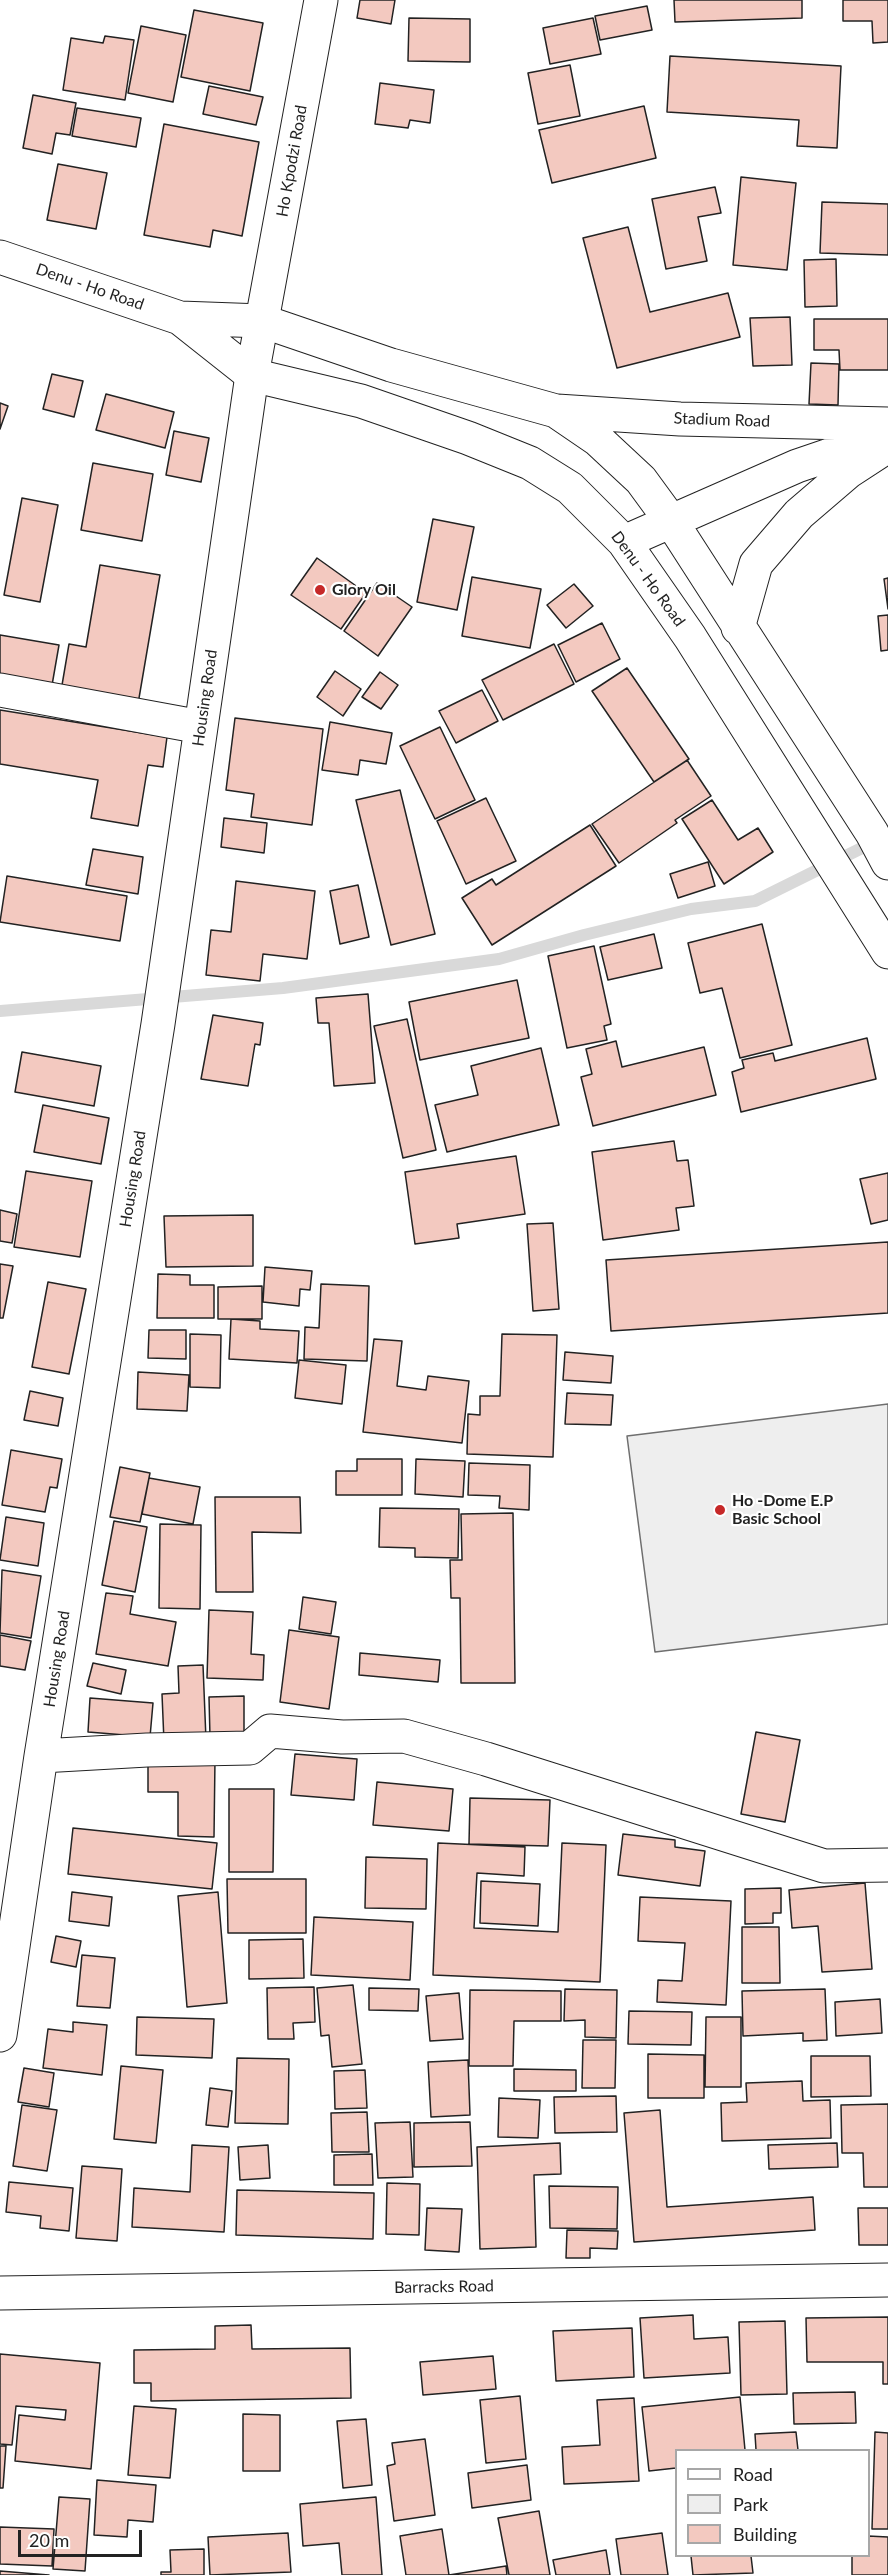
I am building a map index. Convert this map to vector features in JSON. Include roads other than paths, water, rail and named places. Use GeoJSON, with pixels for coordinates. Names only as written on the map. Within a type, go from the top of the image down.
{"type":"FeatureCollection","features":[{"type":"Feature","properties":{"kind":"street","name":"Ho Kpodzi Road"},"geometry":{"type":"LineString","coordinates":[[262,321],[321,0]]}},
{"type":"Feature","properties":{"kind":"street","name":"Denu - Ho Road"},"geometry":{"type":"LineString","coordinates":[[0,257],[180,318],[262,321],[391,365],[556,411],[597,439],[641,480],[671,521],[880,848]]}},
{"type":"Feature","properties":{"kind":"street","name":"Denu - Ho Road"},"geometry":{"type":"LineString","coordinates":[[180,318],[252,375],[361,401],[468,438],[530,463],[570,488],[624,542],[697,647],[888,952]]}},
{"type":"Feature","properties":{"kind":"street","name":"Housing Road"},"geometry":{"type":"LineString","coordinates":[[0,2035],[41,1756],[158,1023],[252,375],[262,321]]}},
{"type":"Feature","properties":{"kind":"street","name":"Stadium Road"},"geometry":{"type":"LineString","coordinates":[[556,411],[680,419],[888,424]]}},
{"type":"Feature","properties":{"kind":"street"},"geometry":{"type":"LineString","coordinates":[[624,542],[797,466],[888,435]]}},
{"type":"Feature","properties":{"kind":"street"},"geometry":{"type":"LineString","coordinates":[[738,628],[756,564],[799,514],[848,472],[888,446]]}},
{"type":"Feature","properties":{"kind":"street"},"geometry":{"type":"LineString","coordinates":[[0,690],[201,727]]}},
{"type":"Feature","properties":{"kind":"street"},"geometry":{"type":"LineString","coordinates":[[41,1756],[147,1750],[250,1749],[270,1731],[342,1737],[404,1736],[486,1759],[824,1866],[888,1866]]}},
{"type":"Feature","properties":{"kind":"street","name":"Barracks Road"},"geometry":{"type":"LineString","coordinates":[[0,2293],[888,2280]]}},
{"type":"Feature","properties":{"kind":"waterway"},"geometry":{"type":"LineString","coordinates":[[0,1011],[283,988],[499,959],[584,935],[691,909],[755,901],[876,841]]}},
{"type":"Feature","properties":{"kind":"place","name":"Glory Oil"},"geometry":{"type":"Point","coordinates":[320,590]}},
{"type":"Feature","properties":{"kind":"place","name":"Ho -Dome E.P Basic School"},"geometry":{"type":"Point","coordinates":[720,1510]}}]}
